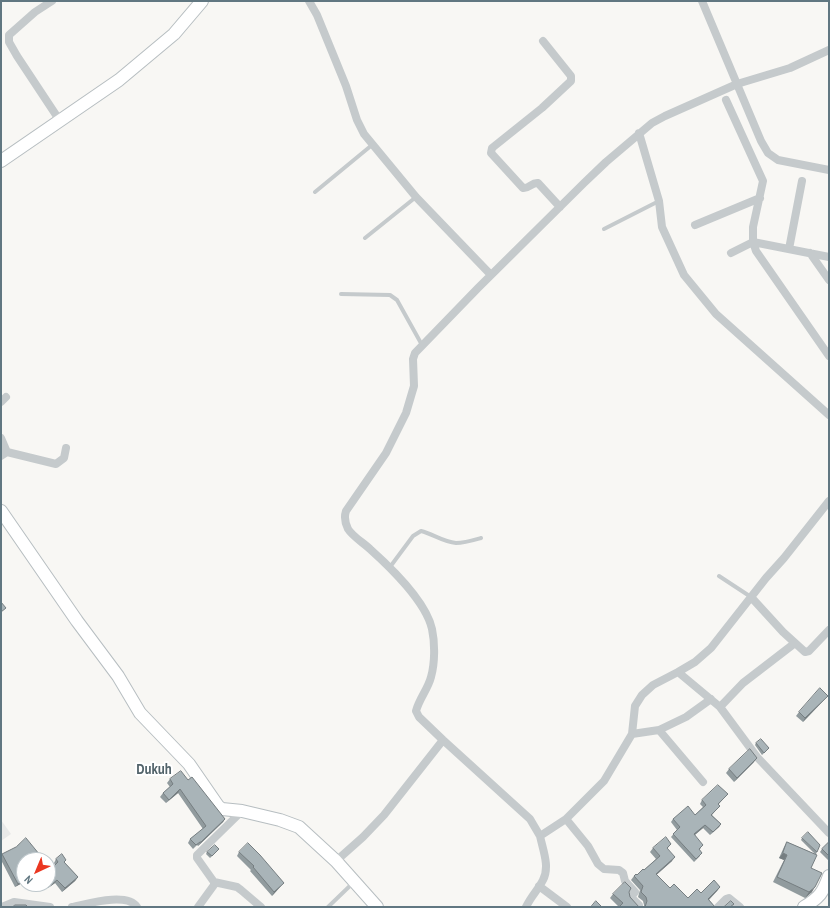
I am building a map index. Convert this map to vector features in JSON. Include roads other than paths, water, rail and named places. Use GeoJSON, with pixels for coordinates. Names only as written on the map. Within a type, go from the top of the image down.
{"type":"FeatureCollection","features":[{"type":"Feature","properties":{"kind":"street"},"geometry":{"type":"LineString","coordinates":[[52,1],[35,12],[9,35],[9,42],[16,56],[60,121]]}},
{"type":"Feature","properties":{"kind":"street"},"geometry":{"type":"LineString","coordinates":[[1,161],[119,80],[174,34],[202,1]]}},
{"type":"Feature","properties":{"kind":"street"},"geometry":{"type":"LineString","coordinates":[[702,1],[761,141],[768,152],[778,160],[829,170]]}},
{"type":"Feature","properties":{"kind":"street"},"geometry":{"type":"LineString","coordinates":[[313,3],[346,86],[357,120],[364,134],[416,197],[491,275]]}},
{"type":"Feature","properties":{"kind":"street"},"geometry":{"type":"LineString","coordinates":[[543,41],[570,76],[571,81],[542,108],[492,148],[492,153],[523,188],[527,188],[534,183],[538,183],[560,207]]}},
{"type":"Feature","properties":{"kind":"street"},"geometry":{"type":"LineString","coordinates":[[526,907],[530,897],[546,873],[547,866],[540,836],[530,819],[419,717],[416,711],[431,678],[434,660],[432,628],[423,609],[390,567],[348,530],[345,516],[350,505],[386,453],[397,427],[406,412],[414,386],[412,359],[416,353],[422,345],[491,275],[606,162],[639,133],[652,123],[665,116],[737,84],[790,68],[829,50]]}},
{"type":"Feature","properties":{"kind":"street"},"geometry":{"type":"LineString","coordinates":[[726,100],[763,181],[753,227],[756,251],[829,356]]}},
{"type":"Feature","properties":{"kind":"street"},"geometry":{"type":"LineString","coordinates":[[639,133],[659,201],[662,227],[684,274],[716,314],[727,325],[829,414]]}},
{"type":"Feature","properties":{"kind":"street"},"geometry":{"type":"LineString","coordinates":[[789,249],[802,181]]}},
{"type":"Feature","properties":{"kind":"street"},"geometry":{"type":"LineString","coordinates":[[695,225],[760,198]]}},
{"type":"Feature","properties":{"kind":"street"},"geometry":{"type":"LineString","coordinates":[[731,252],[754,242],[829,256]]}},
{"type":"Feature","properties":{"kind":"street"},"geometry":{"type":"LineString","coordinates":[[810,253],[829,280]]}},
{"type":"Feature","properties":{"kind":"street"},"geometry":{"type":"LineString","coordinates":[[1,438],[4,454],[56,464],[64,458],[66,448]]}},
{"type":"Feature","properties":{"kind":"street"},"geometry":{"type":"LineString","coordinates":[[540,836],[566,819],[604,781],[632,734],[635,706],[642,694],[653,685],[695,662],[711,648],[829,501]]}},
{"type":"Feature","properties":{"kind":"street"},"geometry":{"type":"LineString","coordinates":[[1,511],[77,622],[118,676],[140,713],[189,764],[218,806],[222,809],[242,811],[288,823],[299,828],[336,861],[377,907]]}},
{"type":"Feature","properties":{"kind":"street"},"geometry":{"type":"LineString","coordinates":[[751,597],[794,643],[805,652],[809,651],[829,630]]}},
{"type":"Feature","properties":{"kind":"street"},"geometry":{"type":"LineString","coordinates":[[720,707],[743,683],[779,657],[794,643]]}},
{"type":"Feature","properties":{"kind":"street"},"geometry":{"type":"LineString","coordinates":[[678,672],[720,707],[757,757],[829,833]]}},
{"type":"Feature","properties":{"kind":"street"},"geometry":{"type":"LineString","coordinates":[[632,734],[659,730],[686,717],[711,699]]}},
{"type":"Feature","properties":{"kind":"street"},"geometry":{"type":"LineString","coordinates":[[659,730],[703,782]]}},
{"type":"Feature","properties":{"kind":"street"},"geometry":{"type":"LineString","coordinates":[[336,861],[363,837],[384,815],[443,740]]}},
{"type":"Feature","properties":{"kind":"street"},"geometry":{"type":"LineString","coordinates":[[242,811],[197,855],[197,858],[214,882],[236,887],[261,907]]}},
{"type":"Feature","properties":{"kind":"street"},"geometry":{"type":"LineString","coordinates":[[566,819],[588,846],[598,864],[604,869],[619,870],[622,873],[625,881],[635,892],[631,896],[639,907]]}},
{"type":"Feature","properties":{"kind":"street"},"geometry":{"type":"LineString","coordinates":[[804,907],[822,894],[829,876]]}},
{"type":"Feature","properties":{"kind":"street"},"geometry":{"type":"LineString","coordinates":[[198,907],[214,885],[214,882]]}},
{"type":"Feature","properties":{"kind":"street"},"geometry":{"type":"LineString","coordinates":[[538,886],[567,907]]}},
{"type":"Feature","properties":{"kind":"street"},"geometry":{"type":"LineString","coordinates":[[718,907],[726,899],[730,898],[740,907]]}},
{"type":"Feature","properties":{"kind":"street"},"geometry":{"type":"LineString","coordinates":[[72,907],[107,900],[129,900],[136,904],[137,907]]}},
{"type":"Feature","properties":{"kind":"street"},"geometry":{"type":"LineString","coordinates":[[2,907],[14,902],[50,907]]}},
{"type":"Feature","properties":{"kind":"lane"},"geometry":{"type":"LineString","coordinates":[[315,192],[372,145]]}},
{"type":"Feature","properties":{"kind":"lane"},"geometry":{"type":"LineString","coordinates":[[365,238],[416,197]]}},
{"type":"Feature","properties":{"kind":"lane"},"geometry":{"type":"LineString","coordinates":[[604,229],[659,201]]}},
{"type":"Feature","properties":{"kind":"lane"},"geometry":{"type":"LineString","coordinates":[[341,294],[390,295],[397,300],[422,345]]}},
{"type":"Feature","properties":{"kind":"lane"},"geometry":{"type":"LineString","coordinates":[[390,567],[413,536],[422,531],[456,543],[482,538]]}},
{"type":"Feature","properties":{"kind":"lane"},"geometry":{"type":"LineString","coordinates":[[719,576],[751,597]]}},
{"type":"Feature","properties":{"kind":"lane"},"geometry":{"type":"LineString","coordinates":[[328,907],[354,882]]}},
{"type":"Feature","properties":{"kind":"district","name":"Dukuh"},"geometry":{"type":"Point","coordinates":[154,770]}}]}
